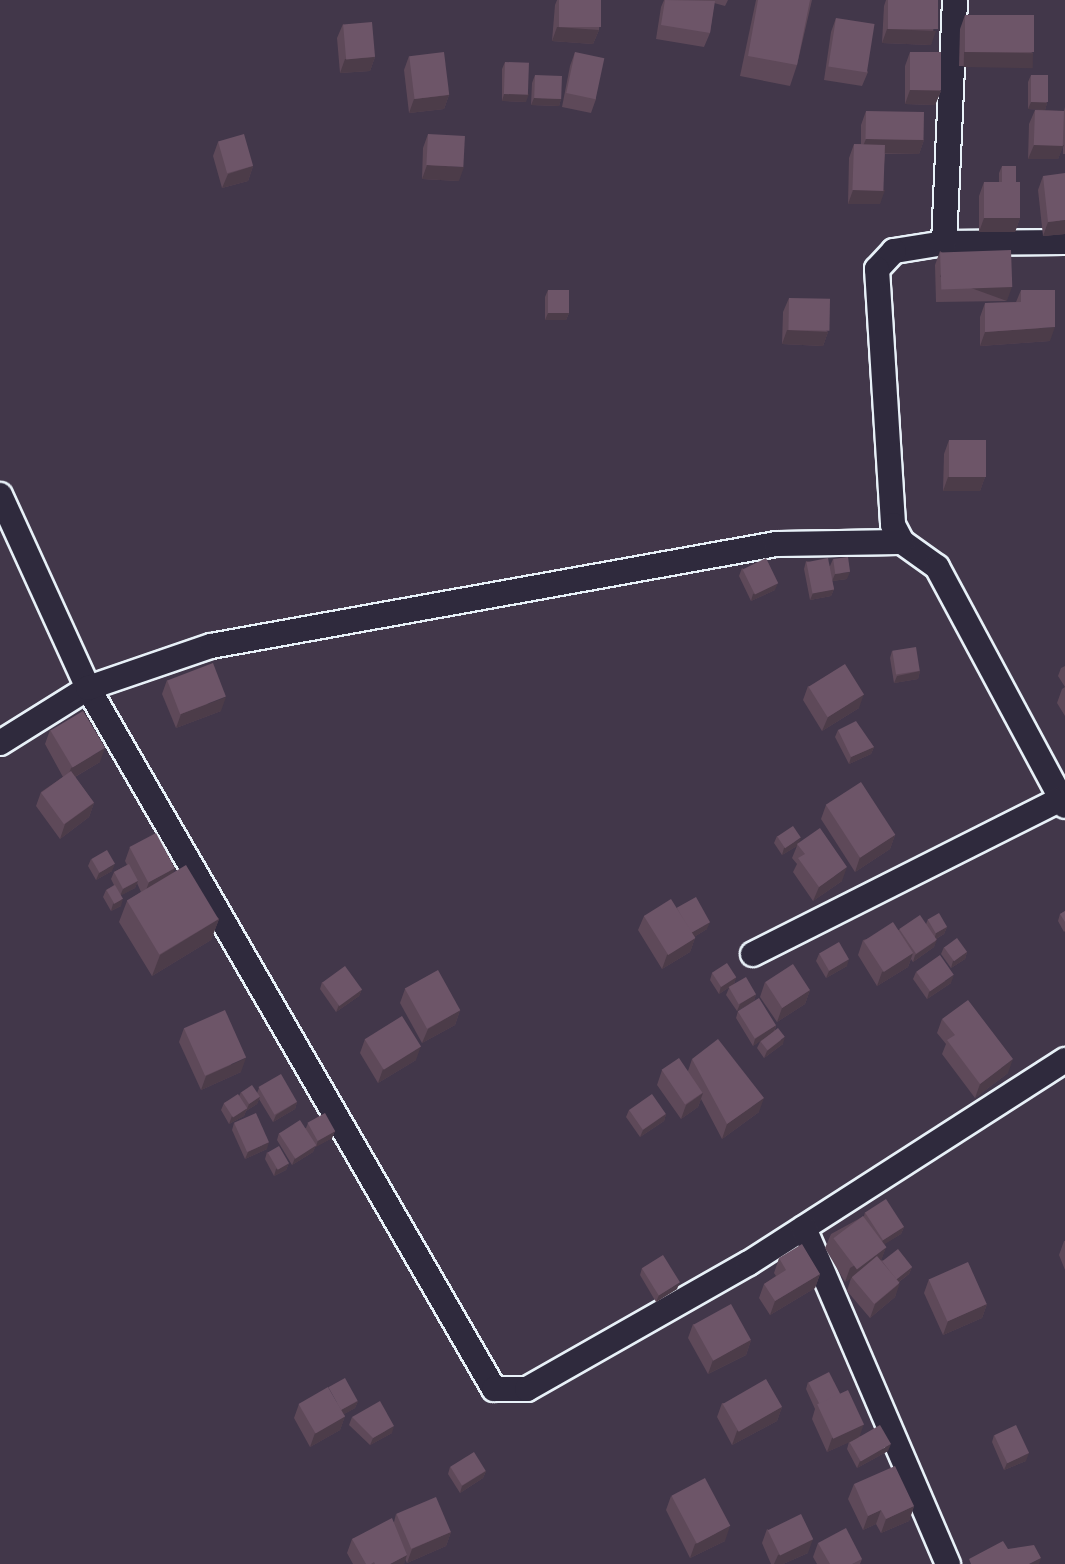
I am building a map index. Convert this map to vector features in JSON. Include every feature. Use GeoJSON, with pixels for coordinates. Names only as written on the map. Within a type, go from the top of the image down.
{"type":"FeatureCollection","features":[{"type":"Feature","properties":{"kind":"street"},"geometry":{"type":"LineString","coordinates":[[944,243],[955,0]]}},
{"type":"Feature","properties":{"kind":"street"},"geometry":{"type":"LineString","coordinates":[[753,954],[1063,802],[937,567],[902,542],[893,525],[877,269],[894,251],[944,243],[1065,242]]}},
{"type":"Feature","properties":{"kind":"street"},"geometry":{"type":"LineString","coordinates":[[0,495],[88,688],[494,1389],[527,1389],[804,1228],[1065,1060]]}},
{"type":"Feature","properties":{"kind":"street"},"geometry":{"type":"LineString","coordinates":[[0,743],[88,688],[211,646],[479,595],[776,544],[902,542]]}},
{"type":"Feature","properties":{"kind":"street"},"geometry":{"type":"LineString","coordinates":[[804,1228],[948,1564]]}},
{"type":"Feature","properties":{"kind":"building"},"geometry":{"type":"Polygon","coordinates":[[[559,0],[601,0],[601,27],[559,27],[559,0]]]}},
{"type":"Feature","properties":{"kind":"building"},"geometry":{"type":"Polygon","coordinates":[[[665,0],[715,1],[710,33],[661,25],[665,0]]]}},
{"type":"Feature","properties":{"kind":"building"},"geometry":{"type":"Polygon","coordinates":[[[758,0],[810,0],[797,65],[748,56],[758,0]]]}},
{"type":"Feature","properties":{"kind":"building"},"geometry":{"type":"Polygon","coordinates":[[[888,0],[938,0],[938,29],[888,29],[888,0]]]}},
{"type":"Feature","properties":{"kind":"building"},"geometry":{"type":"Polygon","coordinates":[[[965,15],[1034,15],[1034,52],[965,52],[965,15]]]}},
{"type":"Feature","properties":{"kind":"building"},"geometry":{"type":"Polygon","coordinates":[[[836,18],[875,24],[867,72],[828,66],[836,18]]]}},
{"type":"Feature","properties":{"kind":"building"},"geometry":{"type":"Polygon","coordinates":[[[372,22],[375,57],[346,59],[343,25],[372,22]]]}},
{"type":"Feature","properties":{"kind":"building"},"geometry":{"type":"Polygon","coordinates":[[[444,52],[449,95],[415,99],[409,56],[444,52]]]}},
{"type":"Feature","properties":{"kind":"building"},"geometry":{"type":"Polygon","coordinates":[[[575,52],[604,58],[596,99],[566,93],[575,52]]]}},
{"type":"Feature","properties":{"kind":"building"},"geometry":{"type":"Polygon","coordinates":[[[910,52],[941,52],[941,90],[910,90],[910,52]]]}},
{"type":"Feature","properties":{"kind":"building"},"geometry":{"type":"Polygon","coordinates":[[[505,62],[529,63],[528,95],[504,94],[505,62]]]}},
{"type":"Feature","properties":{"kind":"building"},"geometry":{"type":"Polygon","coordinates":[[[535,75],[562,76],[561,99],[534,98],[535,75]]]}},
{"type":"Feature","properties":{"kind":"building"},"geometry":{"type":"Polygon","coordinates":[[[1031,75],[1048,75],[1048,102],[1031,102],[1031,75]]]}},
{"type":"Feature","properties":{"kind":"building"},"geometry":{"type":"Polygon","coordinates":[[[1035,110],[1064,111],[1063,146],[1034,145],[1035,110]]]}},
{"type":"Feature","properties":{"kind":"building"},"geometry":{"type":"Polygon","coordinates":[[[866,111],[924,112],[924,140],[866,139],[866,111]]]}},
{"type":"Feature","properties":{"kind":"building"},"geometry":{"type":"Polygon","coordinates":[[[244,134],[253,166],[227,173],[218,141],[244,134]]]}},
{"type":"Feature","properties":{"kind":"building"},"geometry":{"type":"Polygon","coordinates":[[[428,134],[465,136],[463,167],[426,165],[428,134]]]}},
{"type":"Feature","properties":{"kind":"building"},"geometry":{"type":"Polygon","coordinates":[[[854,144],[885,145],[883,191],[852,190],[854,144]]]}},
{"type":"Feature","properties":{"kind":"building"},"geometry":{"type":"Polygon","coordinates":[[[1002,166],[1016,166],[1016,182],[1002,182],[1002,166]]]}},
{"type":"Feature","properties":{"kind":"building"},"geometry":{"type":"Polygon","coordinates":[[[1065,173],[1065,220],[1048,222],[1043,176],[1065,173]]]}},
{"type":"Feature","properties":{"kind":"building"},"geometry":{"type":"Polygon","coordinates":[[[984,182],[1020,182],[1020,218],[984,218],[984,182]]]}},
{"type":"Feature","properties":{"kind":"building"},"geometry":{"type":"Polygon","coordinates":[[[1011,250],[1012,287],[941,289],[940,252],[1011,250]]]}},
{"type":"Feature","properties":{"kind":"building"},"geometry":{"type":"Polygon","coordinates":[[[548,290],[569,290],[569,313],[548,313],[548,290]]]}},
{"type":"Feature","properties":{"kind":"building"},"geometry":{"type":"Polygon","coordinates":[[[1021,290],[1055,290],[1055,327],[985,332],[985,303],[1021,302],[1021,290]]]}},
{"type":"Feature","properties":{"kind":"building"},"geometry":{"type":"Polygon","coordinates":[[[789,298],[830,299],[829,331],[788,330],[789,298]]]}},
{"type":"Feature","properties":{"kind":"building"},"geometry":{"type":"Polygon","coordinates":[[[949,440],[986,440],[986,477],[949,477],[949,440]]]}},
{"type":"Feature","properties":{"kind":"building"},"geometry":{"type":"Polygon","coordinates":[[[848,557],[850,572],[835,574],[833,559],[848,557]]]}},
{"type":"Feature","properties":{"kind":"building"},"geometry":{"type":"Polygon","coordinates":[[[766,558],[778,583],[755,595],[743,569],[766,558]]]}},
{"type":"Feature","properties":{"kind":"building"},"geometry":{"type":"Polygon","coordinates":[[[828,558],[834,589],[813,594],[806,562],[828,558]]]}},
{"type":"Feature","properties":{"kind":"building"},"geometry":{"type":"Polygon","coordinates":[[[916,647],[920,671],[896,674],[892,651],[916,647]]]}},
{"type":"Feature","properties":{"kind":"building"},"geometry":{"type":"Polygon","coordinates":[[[213,663],[226,697],[180,714],[167,681],[213,663]]]}},
{"type":"Feature","properties":{"kind":"building"},"geometry":{"type":"Polygon","coordinates":[[[845,664],[864,695],[828,717],[809,687],[845,664]]]}},
{"type":"Feature","properties":{"kind":"building"},"geometry":{"type":"Polygon","coordinates":[[[83,711],[105,748],[73,767],[50,731],[83,711]]]}},
{"type":"Feature","properties":{"kind":"building"},"geometry":{"type":"Polygon","coordinates":[[[856,721],[874,747],[851,757],[838,730],[856,721]]]}},
{"type":"Feature","properties":{"kind":"building"},"geometry":{"type":"Polygon","coordinates":[[[71,771],[94,803],[64,824],[41,793],[71,771]]]}},
{"type":"Feature","properties":{"kind":"building"},"geometry":{"type":"Polygon","coordinates":[[[861,782],[895,835],[860,858],[826,805],[861,782]]]}},
{"type":"Feature","properties":{"kind":"building"},"geometry":{"type":"Polygon","coordinates":[[[793,826],[801,838],[785,848],[777,837],[793,826]]]}},
{"type":"Feature","properties":{"kind":"building"},"geometry":{"type":"Polygon","coordinates":[[[820,828],[847,867],[819,887],[798,858],[805,854],[797,844],[820,828]]]}},
{"type":"Feature","properties":{"kind":"building"},"geometry":{"type":"Polygon","coordinates":[[[156,833],[175,868],[148,882],[130,847],[156,833]]]}},
{"type":"Feature","properties":{"kind":"building"},"geometry":{"type":"Polygon","coordinates":[[[107,850],[115,864],[99,873],[91,859],[107,850]]]}},
{"type":"Feature","properties":{"kind":"building"},"geometry":{"type":"Polygon","coordinates":[[[129,864],[138,881],[123,889],[114,872],[129,864]]]}},
{"type":"Feature","properties":{"kind":"building"},"geometry":{"type":"Polygon","coordinates":[[[186,865],[218,919],[159,955],[127,901],[186,865]]]}},
{"type":"Feature","properties":{"kind":"building"},"geometry":{"type":"Polygon","coordinates":[[[115,885],[123,899],[114,904],[106,890],[115,885]]]}},
{"type":"Feature","properties":{"kind":"building"},"geometry":{"type":"Polygon","coordinates":[[[696,897],[710,922],[691,933],[677,908],[696,897]]]}},
{"type":"Feature","properties":{"kind":"building"},"geometry":{"type":"Polygon","coordinates":[[[671,899],[695,938],[668,955],[644,916],[671,899]]]}},
{"type":"Feature","properties":{"kind":"building"},"geometry":{"type":"Polygon","coordinates":[[[939,913],[947,927],[936,933],[928,920],[939,913]]]}},
{"type":"Feature","properties":{"kind":"building"},"geometry":{"type":"Polygon","coordinates":[[[920,915],[937,940],[916,954],[899,929],[920,915]]]}},
{"type":"Feature","properties":{"kind":"building"},"geometry":{"type":"Polygon","coordinates":[[[893,922],[913,953],[884,972],[864,941],[893,922]]]}},
{"type":"Feature","properties":{"kind":"building"},"geometry":{"type":"Polygon","coordinates":[[[957,938],[967,952],[954,961],[944,947],[957,938]]]}},
{"type":"Feature","properties":{"kind":"building"},"geometry":{"type":"Polygon","coordinates":[[[839,942],[849,959],[829,971],[819,953],[839,942]]]}},
{"type":"Feature","properties":{"kind":"building"},"geometry":{"type":"Polygon","coordinates":[[[940,955],[954,975],[930,991],[916,972],[940,955]]]}},
{"type":"Feature","properties":{"kind":"building"},"geometry":{"type":"Polygon","coordinates":[[[727,963],[736,977],[721,987],[712,973],[727,963]]]}},
{"type":"Feature","properties":{"kind":"building"},"geometry":{"type":"Polygon","coordinates":[[[793,964],[810,990],[782,1008],[765,982],[793,964]]]}},
{"type":"Feature","properties":{"kind":"building"},"geometry":{"type":"Polygon","coordinates":[[[345,966],[362,989],[339,1006],[322,982],[345,966]]]}},
{"type":"Feature","properties":{"kind":"building"},"geometry":{"type":"Polygon","coordinates":[[[438,970],[460,1010],[427,1029],[405,988],[438,970]]]}},
{"type":"Feature","properties":{"kind":"building"},"geometry":{"type":"Polygon","coordinates":[[[746,977],[756,994],[739,1004],[729,987],[746,977]]]}},
{"type":"Feature","properties":{"kind":"building"},"geometry":{"type":"Polygon","coordinates":[[[759,998],[776,1025],[755,1038],[738,1011],[759,998]]]}},
{"type":"Feature","properties":{"kind":"building"},"geometry":{"type":"Polygon","coordinates":[[[968,1000],[1013,1059],[980,1084],[947,1040],[955,1035],[942,1019],[968,1000]]]}},
{"type":"Feature","properties":{"kind":"building"},"geometry":{"type":"Polygon","coordinates":[[[225,1010],[246,1058],[205,1076],[184,1028],[225,1010]]]}},
{"type":"Feature","properties":{"kind":"building"},"geometry":{"type":"Polygon","coordinates":[[[402,1016],[421,1047],[384,1070],[365,1039],[402,1016]]]}},
{"type":"Feature","properties":{"kind":"building"},"geometry":{"type":"Polygon","coordinates":[[[778,1028],[785,1037],[767,1050],[761,1042],[778,1028]]]}},
{"type":"Feature","properties":{"kind":"building"},"geometry":{"type":"Polygon","coordinates":[[[718,1039],[764,1098],[727,1124],[692,1059],[718,1039]]]}},
{"type":"Feature","properties":{"kind":"building"},"geometry":{"type":"Polygon","coordinates":[[[679,1058],[702,1093],[685,1105],[662,1070],[679,1058]]]}},
{"type":"Feature","properties":{"kind":"building"},"geometry":{"type":"Polygon","coordinates":[[[281,1074],[297,1102],[274,1115],[258,1087],[281,1074]]]}},
{"type":"Feature","properties":{"kind":"building"},"geometry":{"type":"Polygon","coordinates":[[[252,1085],[260,1097],[249,1104],[241,1092],[252,1085]]]}},
{"type":"Feature","properties":{"kind":"building"},"geometry":{"type":"Polygon","coordinates":[[[238,1094],[247,1108],[233,1118],[224,1103],[238,1094]]]}},
{"type":"Feature","properties":{"kind":"building"},"geometry":{"type":"Polygon","coordinates":[[[652,1094],[666,1114],[643,1130],[629,1110],[652,1094]]]}},
{"type":"Feature","properties":{"kind":"building"},"geometry":{"type":"Polygon","coordinates":[[[256,1113],[269,1142],[247,1152],[234,1123],[256,1113]]]}},
{"type":"Feature","properties":{"kind":"building"},"geometry":{"type":"Polygon","coordinates":[[[325,1113],[335,1131],[318,1141],[308,1123],[325,1113]]]}},
{"type":"Feature","properties":{"kind":"building"},"geometry":{"type":"Polygon","coordinates":[[[300,1120],[316,1145],[295,1159],[279,1134],[300,1120]]]}},
{"type":"Feature","properties":{"kind":"building"},"geometry":{"type":"Polygon","coordinates":[[[279,1146],[289,1163],[278,1170],[268,1152],[279,1146]]]}},
{"type":"Feature","properties":{"kind":"building"},"geometry":{"type":"Polygon","coordinates":[[[886,1199],[904,1227],[883,1240],[865,1213],[886,1199]]]}},
{"type":"Feature","properties":{"kind":"building"},"geometry":{"type":"Polygon","coordinates":[[[863,1216],[886,1247],[857,1269],[833,1238],[863,1216]]]}},
{"type":"Feature","properties":{"kind":"building"},"geometry":{"type":"Polygon","coordinates":[[[802,1244],[820,1274],[775,1301],[764,1284],[786,1270],[779,1258],[802,1244]]]}},
{"type":"Feature","properties":{"kind":"building"},"geometry":{"type":"Polygon","coordinates":[[[898,1249],[912,1267],[896,1279],[882,1261],[898,1249]]]}},
{"type":"Feature","properties":{"kind":"building"},"geometry":{"type":"Polygon","coordinates":[[[663,1255],[680,1282],[659,1295],[642,1268],[663,1255]]]}},
{"type":"Feature","properties":{"kind":"building"},"geometry":{"type":"Polygon","coordinates":[[[877,1256],[899,1283],[874,1304],[852,1277],[877,1256]]]}},
{"type":"Feature","properties":{"kind":"building"},"geometry":{"type":"Polygon","coordinates":[[[968,1262],[987,1304],[947,1322],[929,1279],[968,1262]]]}},
{"type":"Feature","properties":{"kind":"building"},"geometry":{"type":"Polygon","coordinates":[[[731,1304],[751,1340],[713,1361],[693,1325],[731,1304]]]}},
{"type":"Feature","properties":{"kind":"building"},"geometry":{"type":"Polygon","coordinates":[[[829,1372],[840,1394],[820,1405],[809,1382],[829,1372]]]}},
{"type":"Feature","properties":{"kind":"building"},"geometry":{"type":"Polygon","coordinates":[[[345,1378],[358,1401],[341,1410],[328,1387],[345,1378]]]}},
{"type":"Feature","properties":{"kind":"building"},"geometry":{"type":"Polygon","coordinates":[[[766,1379],[782,1407],[739,1432],[723,1404],[766,1379]]]}},
{"type":"Feature","properties":{"kind":"building"},"geometry":{"type":"Polygon","coordinates":[[[328,1387],[345,1416],[316,1433],[299,1404],[328,1387]]]}},
{"type":"Feature","properties":{"kind":"building"},"geometry":{"type":"Polygon","coordinates":[[[848,1390],[864,1424],[833,1439],[817,1404],[848,1390]]]}},
{"type":"Feature","properties":{"kind":"building"},"geometry":{"type":"Polygon","coordinates":[[[380,1401],[394,1426],[373,1438],[352,1417],[380,1401]]]}},
{"type":"Feature","properties":{"kind":"building"},"geometry":{"type":"Polygon","coordinates":[[[880,1425],[891,1444],[861,1462],[850,1442],[880,1425]]]}},
{"type":"Feature","properties":{"kind":"building"},"geometry":{"type":"Polygon","coordinates":[[[1016,1425],[1029,1453],[1007,1463],[994,1435],[1016,1425]]]}},
{"type":"Feature","properties":{"kind":"building"},"geometry":{"type":"Polygon","coordinates":[[[474,1452],[486,1471],[462,1485],[450,1467],[474,1452]]]}},
{"type":"Feature","properties":{"kind":"building"},"geometry":{"type":"Polygon","coordinates":[[[895,1466],[914,1506],[886,1519],[881,1510],[868,1516],[854,1484],[895,1466]]]}},
{"type":"Feature","properties":{"kind":"building"},"geometry":{"type":"Polygon","coordinates":[[[705,1478],[730,1526],[697,1544],[671,1496],[705,1478]]]}},
{"type":"Feature","properties":{"kind":"building"},"geometry":{"type":"Polygon","coordinates":[[[436,1497],[451,1532],[411,1549],[396,1514],[436,1497]]]}},
{"type":"Feature","properties":{"kind":"building"},"geometry":{"type":"Polygon","coordinates":[[[801,1514],[813,1539],[780,1555],[768,1530],[801,1514]]]}},
{"type":"Feature","properties":{"kind":"building"},"geometry":{"type":"Polygon","coordinates":[[[392,1518],[407,1555],[390,1564],[366,1564],[352,1539],[392,1518]]]}},
{"type":"Feature","properties":{"kind":"building"},"geometry":{"type":"Polygon","coordinates":[[[846,1528],[862,1559],[852,1564],[830,1564],[818,1543],[846,1528]]]}},
{"type":"Feature","properties":{"kind":"building"},"geometry":{"type":"Polygon","coordinates":[[[1003,1541],[1008,1549],[1034,1545],[1041,1558],[1029,1564],[971,1564],[969,1559],[1003,1541]]]}}]}
